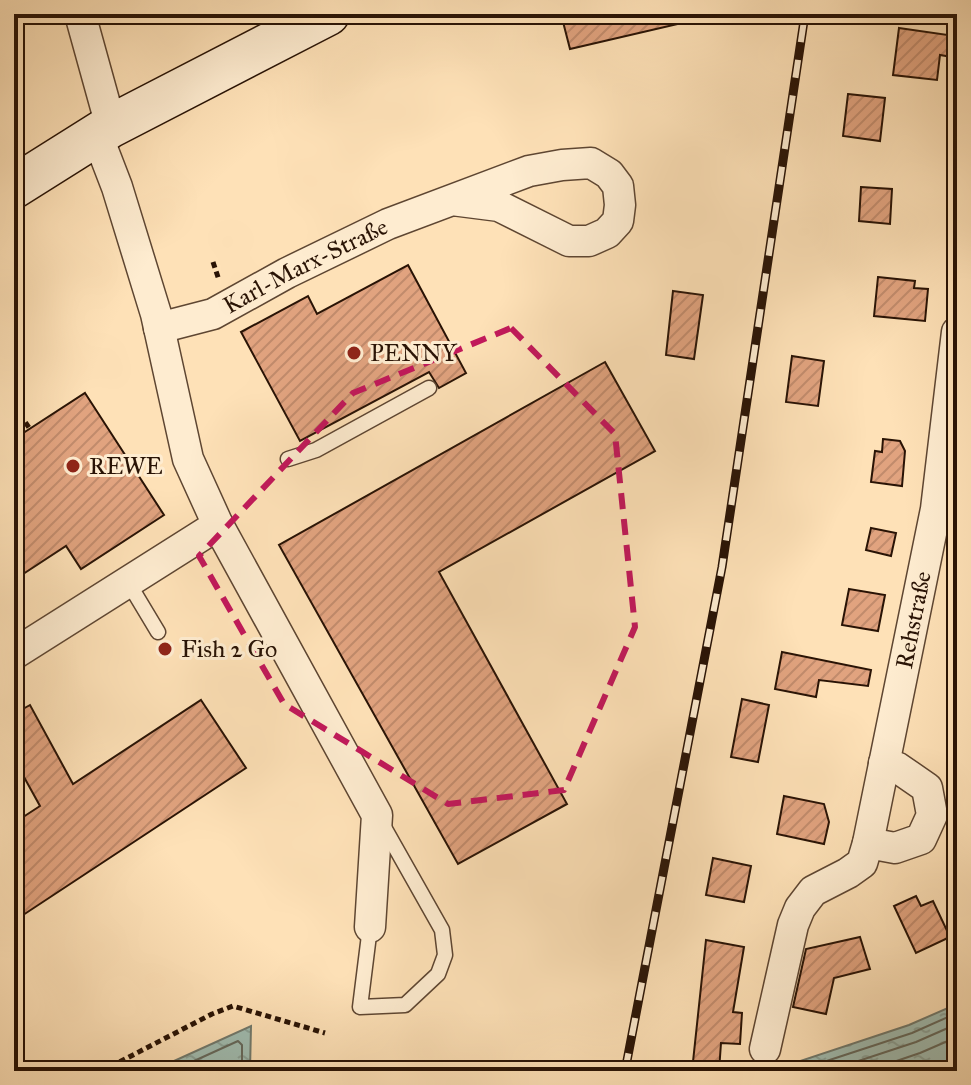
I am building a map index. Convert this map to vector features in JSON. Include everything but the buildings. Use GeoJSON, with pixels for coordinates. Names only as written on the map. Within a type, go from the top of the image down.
{"type":"FeatureCollection","features":[{"type":"Feature","properties":{"kind":"street"},"geometry":{"type":"LineString","coordinates":[[80,14],[117,187],[159,328],[188,459],[218,525],[377,815],[370,927]]}},
{"type":"Feature","properties":{"kind":"street"},"geometry":{"type":"LineString","coordinates":[[14,187],[104,130],[328,14]]}},
{"type":"Feature","properties":{"kind":"street","name":"Karl-Marx-Straße"},"geometry":{"type":"LineString","coordinates":[[159,328],[213,314],[388,224],[529,171],[591,163],[609,174],[618,186],[620,205],[618,221],[607,233],[589,241],[569,241],[499,206],[452,200]]}},
{"type":"Feature","properties":{"kind":"street","name":"Rehstraße"},"geometry":{"type":"LineString","coordinates":[[765,1049],[793,925],[800,908],[813,891],[862,863],[868,843],[936,509],[957,332]]}},
{"type":"Feature","properties":{"kind":"street"},"geometry":{"type":"LineString","coordinates":[[14,654],[218,525]]}},
{"type":"Feature","properties":{"kind":"street"},"geometry":{"type":"LineString","coordinates":[[868,843],[895,848],[921,839],[932,815],[927,788],[898,768],[884,763]]}},
{"type":"Feature","properties":{"kind":"lane"},"geometry":{"type":"LineString","coordinates":[[288,459],[316,450],[429,388]]}},
{"type":"Feature","properties":{"kind":"lane"},"geometry":{"type":"LineString","coordinates":[[128,582],[158,632]]}},
{"type":"Feature","properties":{"kind":"lane"},"geometry":{"type":"LineString","coordinates":[[370,927],[360,1007],[405,1005],[438,974],[445,955],[442,930],[377,815]]}},
{"type":"Feature","properties":{"kind":"path"},"geometry":{"type":"LineString","coordinates":[[14,406],[30,429]]}},
{"type":"Feature","properties":{"kind":"path"},"geometry":{"type":"LineString","coordinates":[[102,1071],[233,1006],[325,1033]]}},
{"type":"Feature","properties":{"kind":"highlighted area"},"geometry":{"type":"Polygon","coordinates":[[[511,328],[615,434],[635,627],[564,790],[448,804],[284,704],[199,556],[353,393],[511,328]]]}},
{"type":"Feature","properties":{"kind":"water"},"geometry":{"type":"Polygon","coordinates":[[[957,1004],[957,1071],[785,1071],[791,1064],[909,1025],[957,1004]]]}},
{"type":"Feature","properties":{"kind":"water"},"geometry":{"type":"Polygon","coordinates":[[[251,1026],[250,1071],[152,1071],[251,1026]]]}},
{"type":"Feature","properties":{"kind":"railway"},"geometry":{"type":"LineString","coordinates":[[625,1071],[722,567],[805,14]]}},
{"type":"Feature","properties":{"kind":"place","name":"PENNY"},"geometry":{"type":"Point","coordinates":[354,353]}},
{"type":"Feature","properties":{"kind":"place","name":"REWE"},"geometry":{"type":"Point","coordinates":[73,466]}},
{"type":"Feature","properties":{"kind":"place","name":"Fish 2 Go"},"geometry":{"type":"Point","coordinates":[165,649]}}]}
